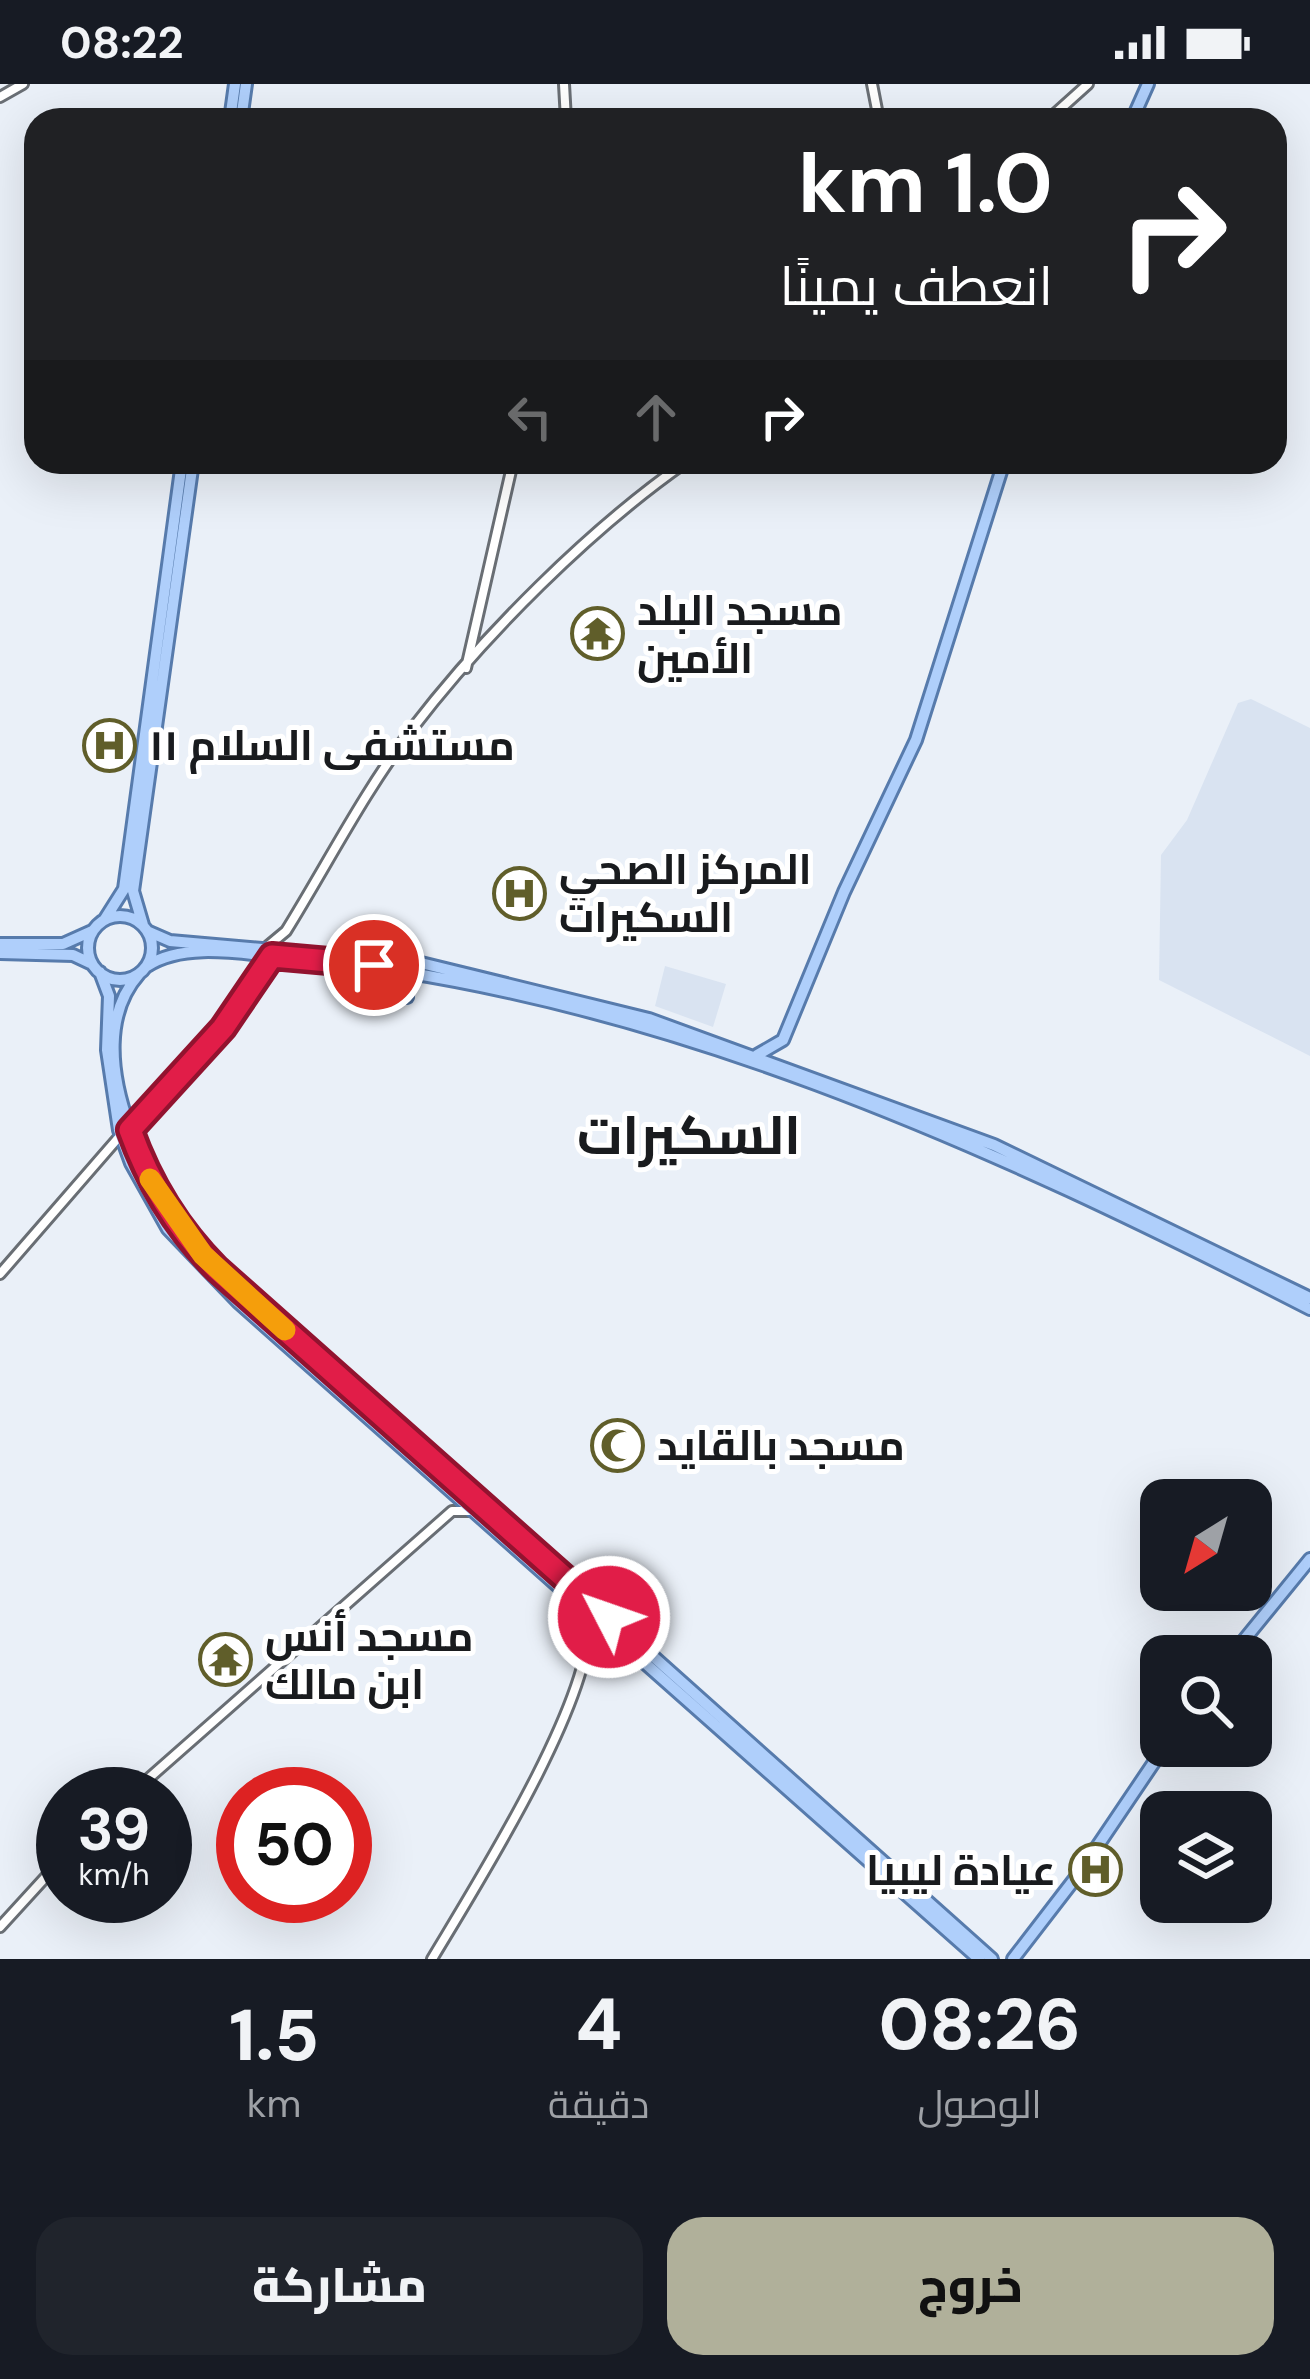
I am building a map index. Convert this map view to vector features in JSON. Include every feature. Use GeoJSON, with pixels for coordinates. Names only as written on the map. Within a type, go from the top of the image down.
{"type":"FeatureCollection","features":[{"type":"Feature","properties":{"kind":"main road"},"geometry":{"type":"LineString","coordinates":[[0,949],[63,944],[94,929],[124,889],[180,474]]}},
{"type":"Feature","properties":{"kind":"main road"},"geometry":{"type":"LineString","coordinates":[[191,474],[133,891],[152,952],[123,993],[118,1023],[118,1075],[130,1163],[182,1247],[596,1618]]}},
{"type":"Feature","properties":{"kind":"main road"},"geometry":{"type":"LineString","coordinates":[[748,1054],[770,1052],[783,1040],[929,708],[1000,474]]}},
{"type":"Feature","properties":{"kind":"main road"},"geometry":{"type":"LineString","coordinates":[[105,920],[129,917],[170,941],[427,975],[628,1023],[993,1148],[1310,1309]]}},
{"type":"Feature","properties":{"kind":"main road"},"geometry":{"type":"LineString","coordinates":[[94,929],[88,944],[109,996],[107,1050],[125,1130],[177,1222],[241,1298],[450,1491],[993,1959]]}},
{"type":"Feature","properties":{"kind":"main road"},"geometry":{"type":"LineString","coordinates":[[0,949],[73,955],[119,980],[182,952],[291,949],[484,976],[649,1019],[993,1148],[1308,1296]]}},
{"type":"Feature","properties":{"kind":"main road"},"geometry":{"type":"LineString","coordinates":[[395,969],[410,992],[427,975]]}},
{"type":"Feature","properties":{"kind":"main road"},"geometry":{"type":"LineString","coordinates":[[783,1040],[783,1057],[798,1072]]}},
{"type":"Feature","properties":{"kind":"main road"},"geometry":{"type":"LineString","coordinates":[[1249,1635],[1310,1559]]}},
{"type":"Feature","properties":{"kind":"main road"},"geometry":{"type":"LineString","coordinates":[[1012,1958],[1080,1872],[1151,1767]]}},
{"type":"Feature","properties":{"kind":"main road"},"geometry":{"type":"LineString","coordinates":[[845,1834],[979,1959]]}},
{"type":"Feature","properties":{"kind":"street"},"geometry":{"type":"LineString","coordinates":[[0,97],[23,84]]}},
{"type":"Feature","properties":{"kind":"street"},"geometry":{"type":"LineString","coordinates":[[1061,108],[1088,84]]}},
{"type":"Feature","properties":{"kind":"street"},"geometry":{"type":"LineString","coordinates":[[465,669],[510,474]]}},
{"type":"Feature","properties":{"kind":"street"},"geometry":{"type":"LineString","coordinates":[[0,1274],[69,1191],[223,1028],[388,763],[465,669],[596,531],[670,474]]}},
{"type":"Feature","properties":{"kind":"street"},"geometry":{"type":"LineString","coordinates":[[286,931],[291,949]]}},
{"type":"Feature","properties":{"kind":"street"},"geometry":{"type":"LineString","coordinates":[[107,1155],[119,1150],[130,1163]]}},
{"type":"Feature","properties":{"kind":"street"},"geometry":{"type":"LineString","coordinates":[[450,1491],[452,1511]]}},
{"type":"Feature","properties":{"kind":"street"},"geometry":{"type":"LineString","coordinates":[[162,1767],[452,1511],[474,1512]]}},
{"type":"Feature","properties":{"kind":"street"},"geometry":{"type":"LineString","coordinates":[[432,1959],[499,1847],[550,1747],[596,1618]]}},
{"type":"Feature","properties":{"kind":"street"},"geometry":{"type":"LineString","coordinates":[[0,1927],[36,1888]]}},
{"type":"Feature","properties":{"kind":"shaded area"},"geometry":{"type":"Polygon","coordinates":[[[1251,699],[1310,728],[1310,1056],[1159,980],[1161,855],[1187,820],[1238,703],[1251,699]]]}},
{"type":"Feature","properties":{"kind":"shaded area"},"geometry":{"type":"Polygon","coordinates":[[[665,966],[726,984],[713,1027],[655,1006],[665,966]]]}},
{"type":"Feature","properties":{"kind":"slow traffic"},"geometry":{"type":"LineString","coordinates":[[150,1179],[203,1255],[285,1330]]}},
{"type":"Feature","properties":{"kind":"place","name":"مسجد البلد الأمين"},"geometry":{"type":"Point","coordinates":[598,634]}},
{"type":"Feature","properties":{"kind":"place","name":"مستشفى السلام ١١"},"geometry":{"type":"Point","coordinates":[110,745]}},
{"type":"Feature","properties":{"kind":"place","name":"المركز الصحي السكيرات"},"geometry":{"type":"Point","coordinates":[520,893]}},
{"type":"Feature","properties":{"kind":"place","name":"مسجد بالقايد"},"geometry":{"type":"Point","coordinates":[618,1445]}},
{"type":"Feature","properties":{"kind":"place","name":"مسجد أنس ابن مالك"},"geometry":{"type":"Point","coordinates":[226,1660]}},
{"type":"Feature","properties":{"kind":"place","name":"عيادة ليبيا"},"geometry":{"type":"Point","coordinates":[1095,1870]}},
{"type":"Feature","properties":{"kind":"district","name":"السكيرات"},"geometry":{"type":"Point","coordinates":[689,1135]}},
{"type":"Feature","properties":{"kind":"route"},"geometry":{"type":"LineString","coordinates":[[374,965],[272,956],[246,999],[190,1069],[130,1130],[136,1148],[177,1222],[217,1269],[594,1604],[607,1607],[609,1617]]}}]}
